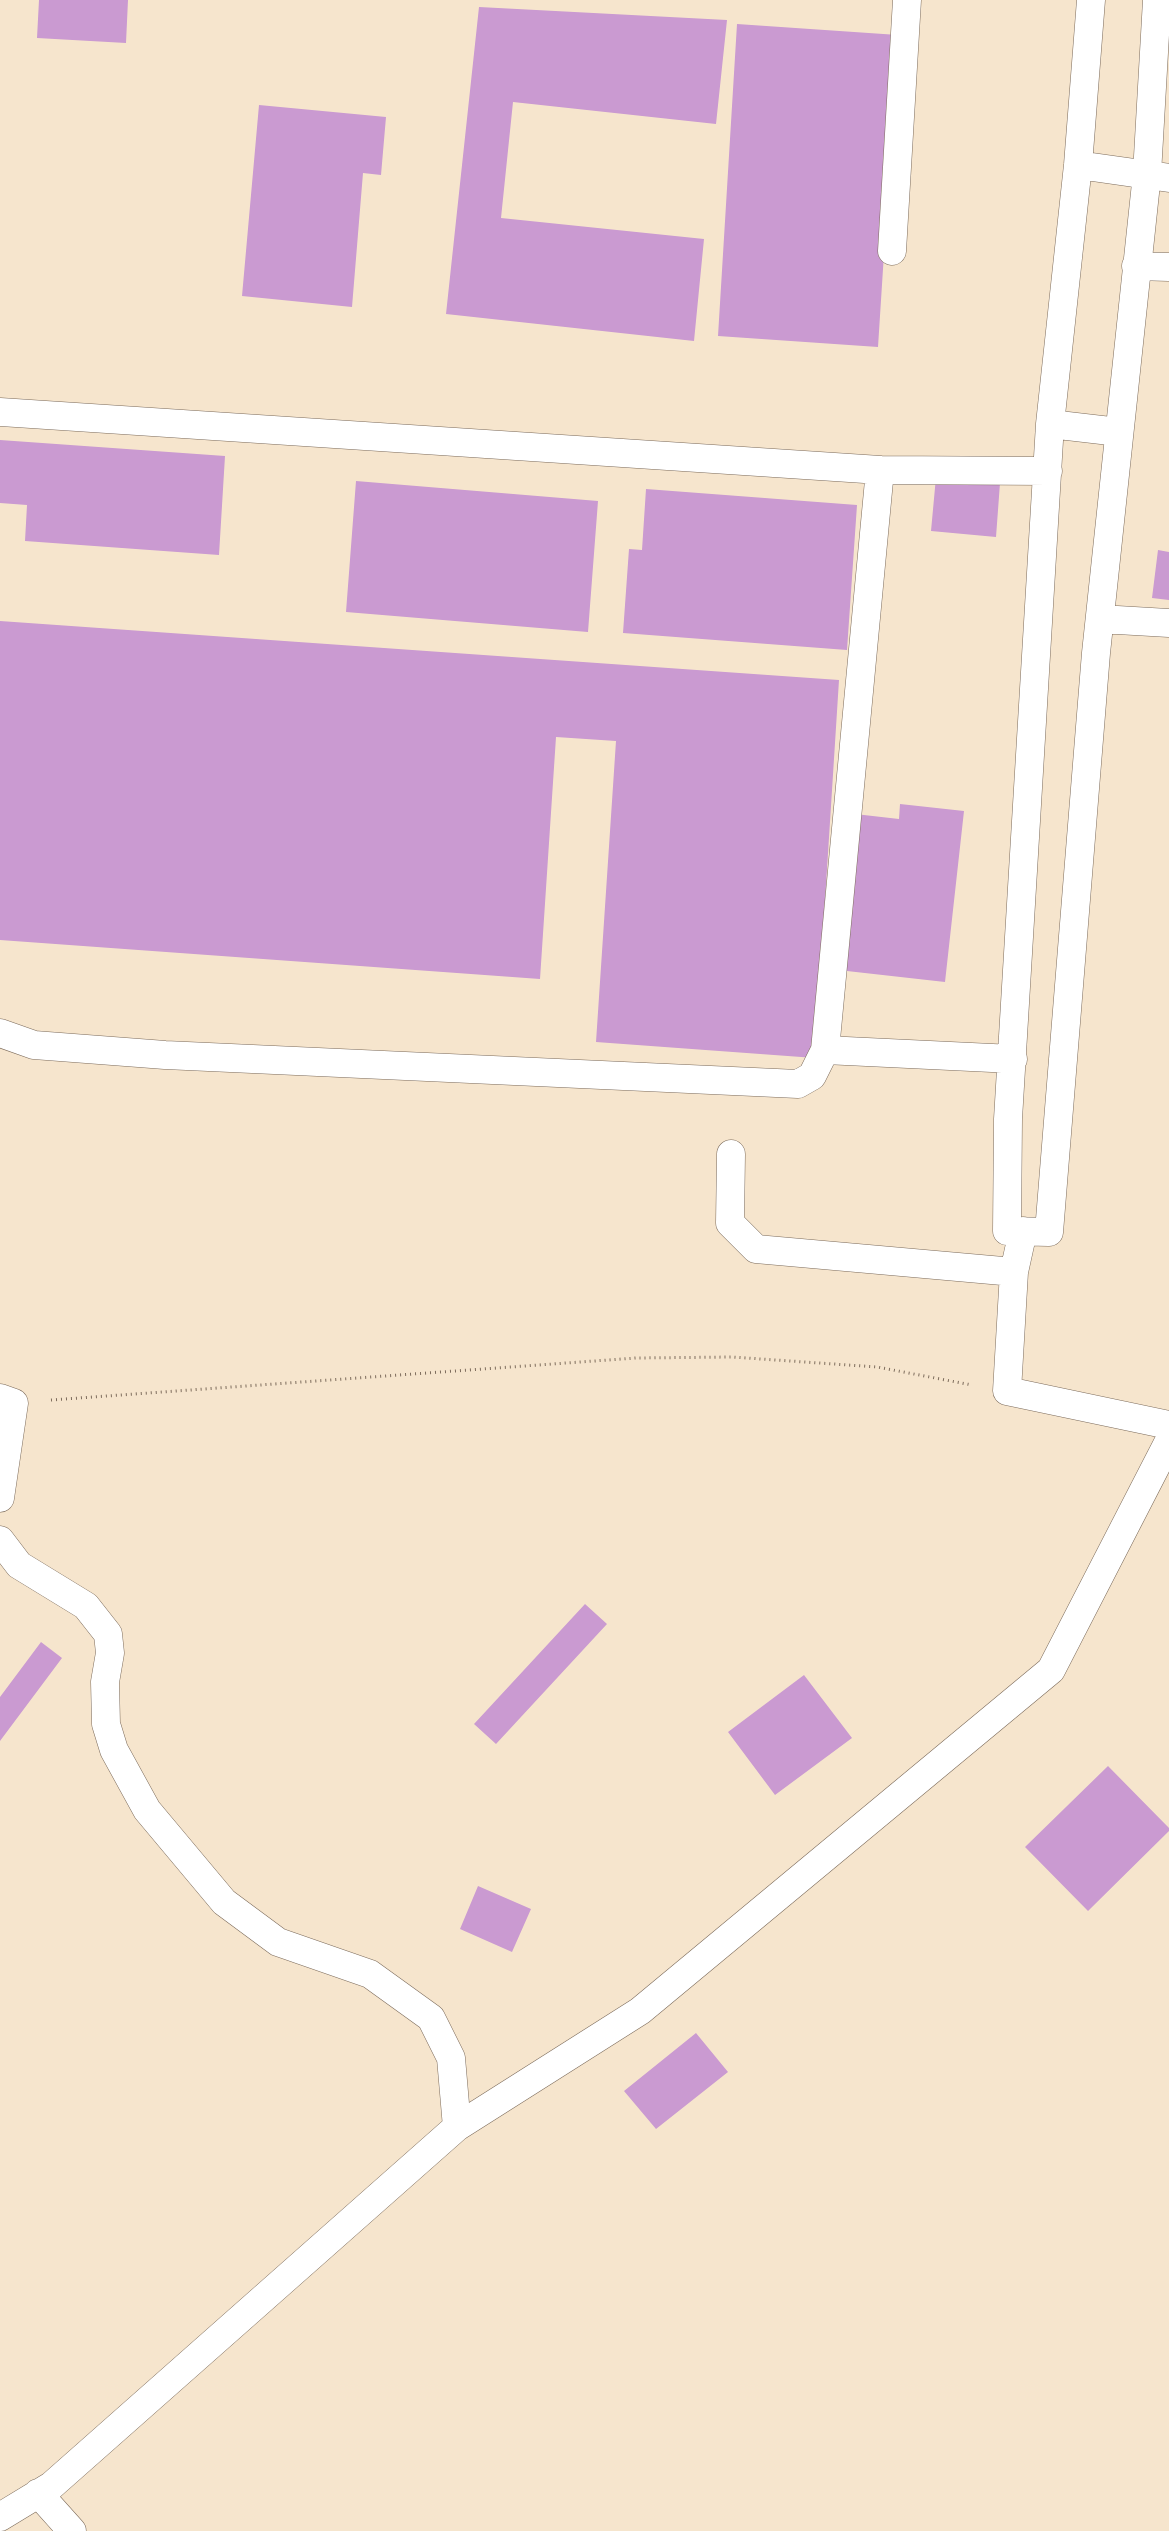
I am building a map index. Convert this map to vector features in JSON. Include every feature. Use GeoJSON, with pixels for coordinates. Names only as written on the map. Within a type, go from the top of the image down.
{"type":"FeatureCollection","features":[{"type":"Feature","properties":{"kind":"street"},"geometry":{"type":"LineString","coordinates":[[892,251],[907,0]]}},
{"type":"Feature","properties":{"kind":"street"},"geometry":{"type":"LineString","coordinates":[[1091,0],[1078,164],[1050,424],[1008,1120],[1007,1231],[1049,1232],[1070,957],[1100,619],[1136,266],[1158,176],[1157,0]]}},
{"type":"Feature","properties":{"kind":"street"},"geometry":{"type":"LineString","coordinates":[[1078,164],[1158,176]]}},
{"type":"Feature","properties":{"kind":"street"},"geometry":{"type":"LineString","coordinates":[[1136,266],[1169,267]]}},
{"type":"Feature","properties":{"kind":"street"},"geometry":{"type":"LineString","coordinates":[[0,412],[880,470],[1048,471]]}},
{"type":"Feature","properties":{"kind":"street"},"geometry":{"type":"LineString","coordinates":[[1050,424],[1119,432]]}},
{"type":"Feature","properties":{"kind":"street"},"geometry":{"type":"LineString","coordinates":[[0,1033],[34,1045],[164,1055],[798,1084],[812,1076],[825,1050],[880,470]]}},
{"type":"Feature","properties":{"kind":"street"},"geometry":{"type":"LineString","coordinates":[[1100,619],[1169,624]]}},
{"type":"Feature","properties":{"kind":"street"},"geometry":{"type":"LineString","coordinates":[[825,1050],[1013,1059]]}},
{"type":"Feature","properties":{"kind":"street"},"geometry":{"type":"LineString","coordinates":[[731,1154],[730,1223],[756,1249],[1014,1272]]}},
{"type":"Feature","properties":{"kind":"street"},"geometry":{"type":"LineString","coordinates":[[1023,1231],[1014,1272],[1007,1391],[1169,1425]]}},
{"type":"Feature","properties":{"kind":"street"},"geometry":{"type":"LineString","coordinates":[[0,1498],[7,1400]]}},
{"type":"Feature","properties":{"kind":"street"},"geometry":{"type":"LineString","coordinates":[[0,2517],[51,2486],[457,2127],[640,2011],[1051,1670],[1169,1441]]}},
{"type":"Feature","properties":{"kind":"street"},"geometry":{"type":"LineString","coordinates":[[0,1540],[19,1565],[86,1606],[108,1634],[110,1653],[105,1682],[106,1724],[114,1750],[147,1810],[224,1902],[278,1942],[370,1974],[431,2018],[451,2058],[457,2127]]}},
{"type":"Feature","properties":{"kind":"street"},"geometry":{"type":"LineString","coordinates":[[38,2493],[72,2531]]}},
{"type":"Feature","properties":{"kind":"path"},"geometry":{"type":"LineString","coordinates":[[7,1400],[645,1358],[732,1357],[877,1367],[1007,1391]]}},
{"type":"Feature","properties":{"kind":"building"},"geometry":{"type":"Polygon","coordinates":[[[39,0],[128,0],[126,43],[37,38],[39,0]]]}},
{"type":"Feature","properties":{"kind":"building"},"geometry":{"type":"Polygon","coordinates":[[[479,7],[727,20],[716,124],[513,102],[501,218],[704,239],[694,341],[446,314],[479,7]]]}},
{"type":"Feature","properties":{"kind":"building"},"geometry":{"type":"Polygon","coordinates":[[[737,24],[898,35],[878,347],[718,336],[737,24]]]}},
{"type":"Feature","properties":{"kind":"building"},"geometry":{"type":"Polygon","coordinates":[[[259,105],[386,117],[381,175],[363,173],[352,307],[242,296],[259,105]]]}},
{"type":"Feature","properties":{"kind":"building"},"geometry":{"type":"Polygon","coordinates":[[[0,440],[225,456],[219,555],[25,541],[27,505],[0,503],[0,440]]]}},
{"type":"Feature","properties":{"kind":"building"},"geometry":{"type":"Polygon","coordinates":[[[936,477],[1000,483],[996,537],[931,531],[936,477]]]}},
{"type":"Feature","properties":{"kind":"building"},"geometry":{"type":"Polygon","coordinates":[[[356,481],[598,501],[588,632],[346,612],[356,481]]]}},
{"type":"Feature","properties":{"kind":"building"},"geometry":{"type":"Polygon","coordinates":[[[646,489],[857,505],[847,650],[623,633],[629,549],[642,550],[646,489]]]}},
{"type":"Feature","properties":{"kind":"building"},"geometry":{"type":"Polygon","coordinates":[[[1158,550],[1169,552],[1169,600],[1152,598],[1158,550]]]}},
{"type":"Feature","properties":{"kind":"building"},"geometry":{"type":"Polygon","coordinates":[[[0,621],[839,680],[815,1058],[596,1042],[616,741],[556,737],[540,979],[0,940],[0,621]]]}},
{"type":"Feature","properties":{"kind":"building"},"geometry":{"type":"Polygon","coordinates":[[[900,804],[964,811],[945,982],[838,970],[855,814],[899,819],[900,804]]]}},
{"type":"Feature","properties":{"kind":"building"},"geometry":{"type":"Polygon","coordinates":[[[585,1604],[607,1624],[496,1744],[474,1724],[585,1604]]]}},
{"type":"Feature","properties":{"kind":"building"},"geometry":{"type":"Polygon","coordinates":[[[41,1642],[62,1658],[0,1741],[0,1697],[41,1642]]]}},
{"type":"Feature","properties":{"kind":"building"},"geometry":{"type":"Polygon","coordinates":[[[804,1675],[852,1738],[775,1795],[728,1732],[804,1675]]]}},
{"type":"Feature","properties":{"kind":"building"},"geometry":{"type":"Polygon","coordinates":[[[1108,1766],[1169,1828],[1169,1831],[1088,1911],[1025,1847],[1108,1766]]]}},
{"type":"Feature","properties":{"kind":"building"},"geometry":{"type":"Polygon","coordinates":[[[478,1886],[531,1909],[512,1952],[460,1929],[478,1886]]]}},
{"type":"Feature","properties":{"kind":"building"},"geometry":{"type":"Polygon","coordinates":[[[696,2033],[728,2072],[656,2129],[624,2091],[696,2033]]]}}]}
